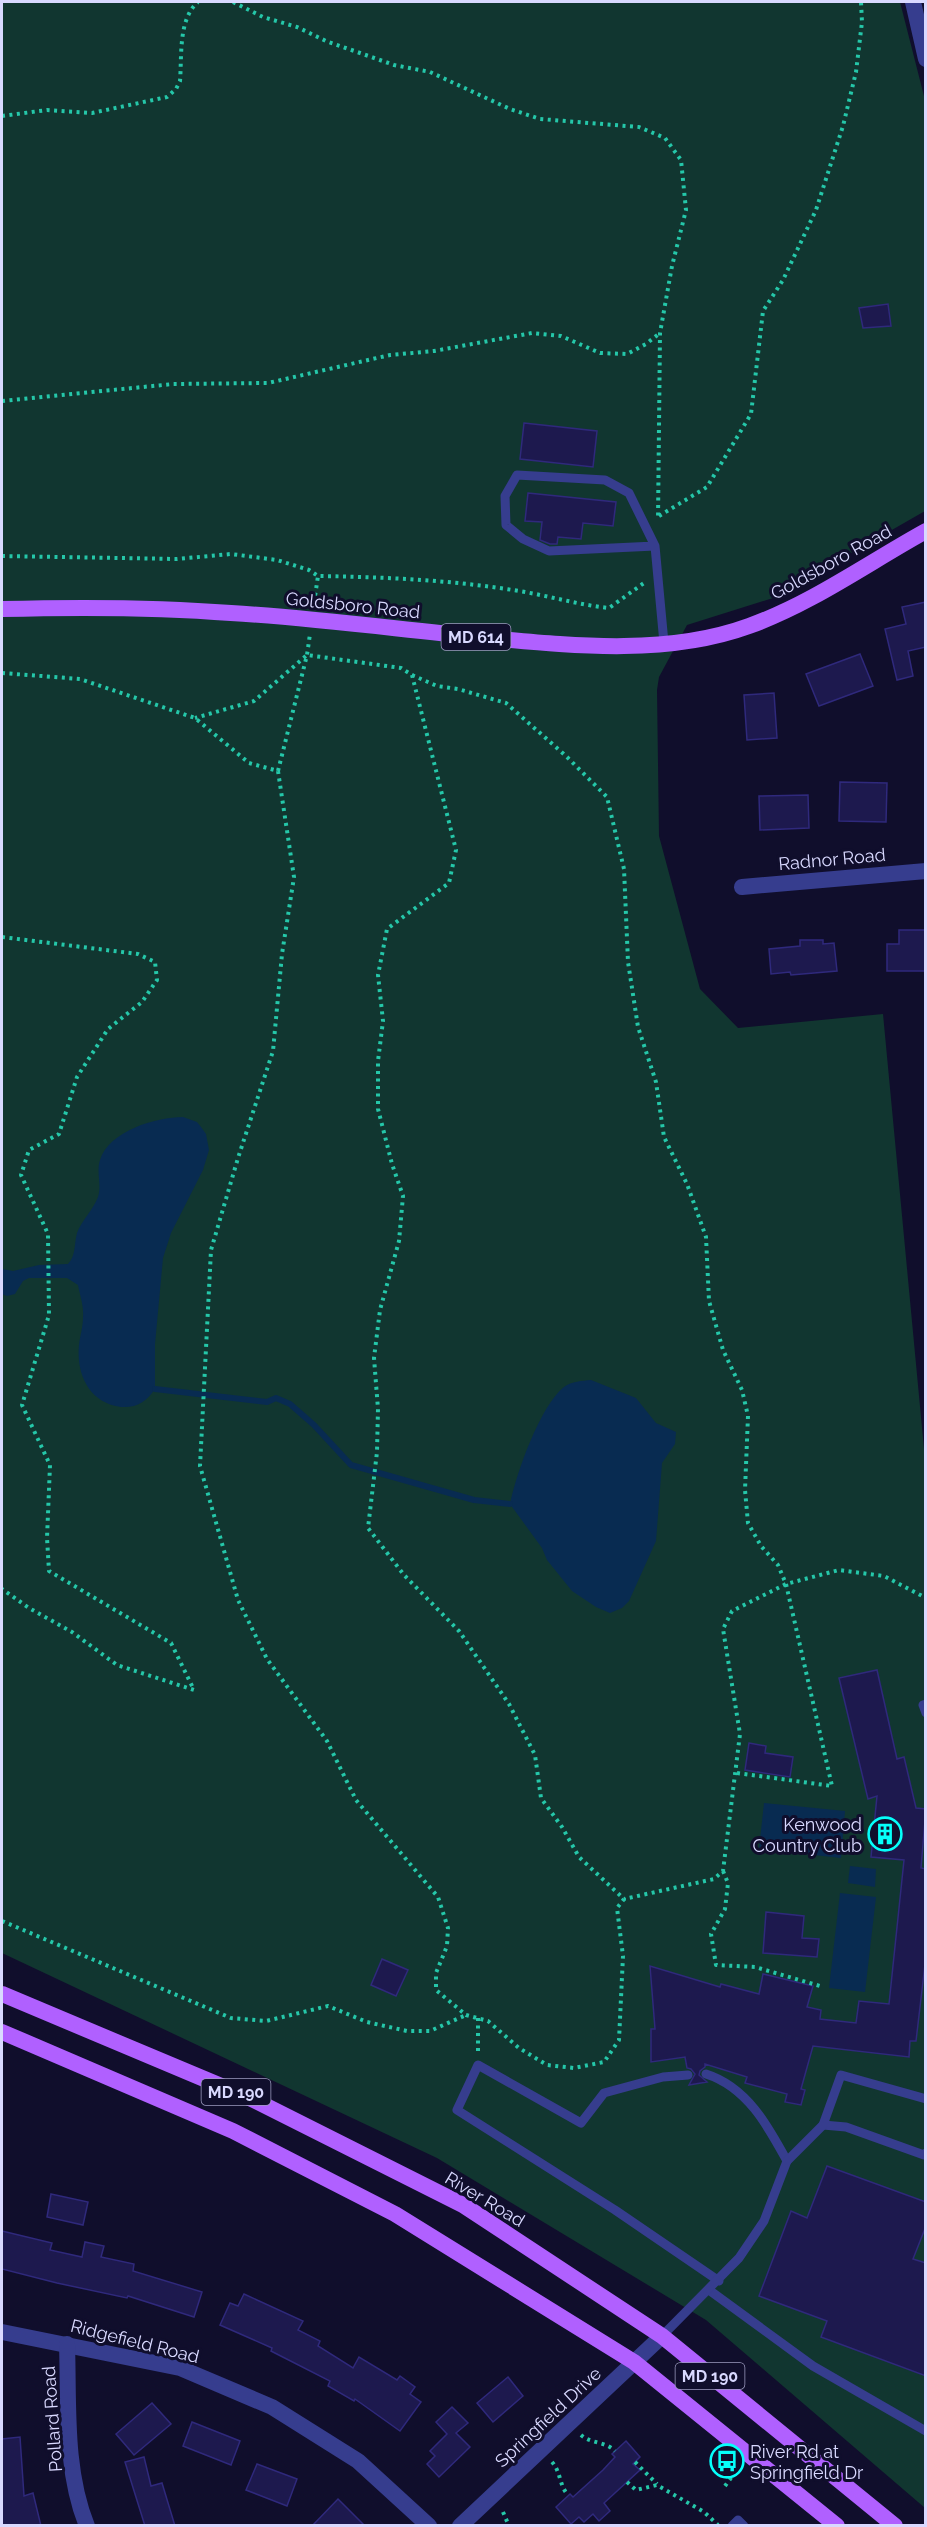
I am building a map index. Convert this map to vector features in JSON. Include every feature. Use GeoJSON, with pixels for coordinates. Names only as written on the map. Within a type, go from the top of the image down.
{"type":"FeatureCollection","features":[{"type":"Feature","properties":{"kind":"main road","name":"Goldsboro Road"},"geometry":{"type":"LineString","coordinates":[[2,609],[231,613],[518,640],[620,646],[664,643],[706,638],[758,623],[785,611],[926,531]]}},
{"type":"Feature","properties":{"kind":"main road","name":"River Road"},"geometry":{"type":"LineString","coordinates":[[2,1994],[252,2099],[463,2205],[662,2337],[895,2526]]}},
{"type":"Feature","properties":{"kind":"main road","name":"MD 190"},"geometry":{"type":"LineString","coordinates":[[2,2032],[233,2131],[395,2214],[634,2362],[837,2526]]}},
{"type":"Feature","properties":{"kind":"street"},"geometry":{"type":"LineString","coordinates":[[913,2],[926,59]]}},
{"type":"Feature","properties":{"kind":"street","name":"Radnor Road"},"geometry":{"type":"LineString","coordinates":[[742,886],[926,871]]}},
{"type":"Feature","properties":{"kind":"street","name":"Ridgefield Road"},"geometry":{"type":"LineString","coordinates":[[2,2332],[180,2368],[272,2407],[358,2461],[429,2526]]}},
{"type":"Feature","properties":{"kind":"street","name":"Springfield Drive"},"geometry":{"type":"LineString","coordinates":[[460,2526],[662,2337]]}},
{"type":"Feature","properties":{"kind":"street","name":"Pollard Road"},"geometry":{"type":"LineString","coordinates":[[67,2344],[72,2462],[82,2514],[87,2526]]}},
{"type":"Feature","properties":{"kind":"lane"},"geometry":{"type":"LineString","coordinates":[[655,546],[549,551],[523,539],[507,525],[505,496],[517,475],[605,480],[629,493],[655,546],[664,643]]}},
{"type":"Feature","properties":{"kind":"lane"},"geometry":{"type":"LineString","coordinates":[[926,1704],[923,1705],[926,1713]]}},
{"type":"Feature","properties":{"kind":"lane"},"geometry":{"type":"LineString","coordinates":[[688,2074],[663,2077],[604,2093],[581,2123],[478,2065],[457,2110],[615,2210],[719,2281]]}},
{"type":"Feature","properties":{"kind":"lane"},"geometry":{"type":"LineString","coordinates":[[706,2074],[742,2094],[766,2122],[787,2162]]}},
{"type":"Feature","properties":{"kind":"lane"},"geometry":{"type":"LineString","coordinates":[[662,2337],[739,2258],[764,2221],[787,2162],[823,2125],[841,2075],[926,2099]]}},
{"type":"Feature","properties":{"kind":"lane"},"geometry":{"type":"LineString","coordinates":[[823,2125],[846,2127],[924,2155],[926,2153]]}},
{"type":"Feature","properties":{"kind":"lane"},"geometry":{"type":"LineString","coordinates":[[709,2290],[813,2366],[926,2431]]}},
{"type":"Feature","properties":{"kind":"lane"},"geometry":{"type":"LineString","coordinates":[[732,2526],[738,2520],[744,2526]]}},
{"type":"Feature","properties":{"kind":"path"},"geometry":{"type":"LineString","coordinates":[[2,116],[47,110],[92,113],[167,97],[177,89],[180,81],[185,26],[192,7],[198,2]]}},
{"type":"Feature","properties":{"kind":"path"},"geometry":{"type":"LineString","coordinates":[[2,556],[177,559],[231,554],[277,560],[309,570],[318,576],[413,578],[521,591],[577,604],[609,608],[644,583],[655,546],[658,517],[660,333],[672,266],[686,210],[681,160],[665,138],[639,127],[540,119],[510,109],[430,72],[384,62],[326,41],[297,27],[262,17],[233,2]]}},
{"type":"Feature","properties":{"kind":"path"},"geometry":{"type":"LineString","coordinates":[[658,517],[707,488],[751,414],[763,311],[783,280],[816,210],[843,126],[856,72],[862,22],[861,2]]}},
{"type":"Feature","properties":{"kind":"path"},"geometry":{"type":"LineString","coordinates":[[2,401],[173,384],[268,383],[390,355],[434,351],[532,333],[561,336],[600,353],[627,354],[660,333]]}},
{"type":"Feature","properties":{"kind":"path"},"geometry":{"type":"LineString","coordinates":[[307,655],[278,771],[294,877],[282,954],[273,1051],[238,1158],[212,1250],[200,1466],[238,1600],[267,1659],[327,1741],[356,1800],[438,1897],[448,1928],[447,1946],[436,1972],[436,1990],[466,2015],[489,2021],[519,2048],[547,2066],[574,2068],[604,2062],[619,2040],[623,1956],[617,1908],[624,1899],[714,1879],[723,1871]]}},
{"type":"Feature","properties":{"kind":"path"},"geometry":{"type":"LineString","coordinates":[[195,718],[254,701],[307,655],[400,668],[437,686],[458,689],[506,703],[567,756],[606,797],[624,868],[628,962],[638,1027],[656,1082],[664,1137],[687,1184],[706,1237],[709,1301],[723,1350],[742,1390],[748,1416],[745,1490],[747,1523],[760,1546],[778,1565],[786,1584],[832,1786],[737,1773]]}},
{"type":"Feature","properties":{"kind":"path"},"geometry":{"type":"LineString","coordinates":[[2,673],[80,679],[195,718],[249,763],[278,771]]}},
{"type":"Feature","properties":{"kind":"path"},"geometry":{"type":"LineString","coordinates":[[412,675],[456,850],[449,883],[387,928],[378,975],[383,1021],[378,1061],[378,1109],[403,1196],[399,1240],[380,1310],[374,1358],[378,1409],[376,1458],[368,1528],[405,1575],[459,1631],[509,1704],[535,1755],[541,1798],[562,1827],[579,1857],[624,1899]]}},
{"type":"Feature","properties":{"kind":"path"},"geometry":{"type":"LineString","coordinates":[[2,937],[138,954],[155,962],[157,980],[142,1002],[108,1029],[77,1077],[59,1134],[29,1150],[21,1175],[48,1234],[49,1303],[49,1315],[22,1405],[50,1465],[47,1538],[49,1571],[171,1643],[194,1690],[117,1665],[72,1632],[29,1608],[2,1588]]}},
{"type":"Feature","properties":{"kind":"path"},"geometry":{"type":"LineString","coordinates":[[820,1986],[755,1967],[716,1965],[711,1934],[725,1909],[728,1883],[723,1871],[737,1773],[740,1734],[723,1629],[732,1611],[786,1584],[839,1570],[884,1575],[926,1598]]}},
{"type":"Feature","properties":{"kind":"path"},"geometry":{"type":"LineString","coordinates":[[2,1921],[231,2018],[266,2022],[328,2006],[367,2022],[407,2031],[430,2031],[466,2015]]}},
{"type":"Feature","properties":{"kind":"path"},"geometry":{"type":"LineString","coordinates":[[478,2018],[478,2065]]}},
{"type":"Feature","properties":{"kind":"path"},"geometry":{"type":"LineString","coordinates":[[586,2439],[602,2443],[615,2451]]}},
{"type":"Feature","properties":{"kind":"path"},"geometry":{"type":"LineString","coordinates":[[551,2462],[558,2468],[560,2484],[568,2496]]}},
{"type":"Feature","properties":{"kind":"path"},"geometry":{"type":"LineString","coordinates":[[635,2462],[657,2485],[704,2512],[719,2526]]}},
{"type":"Feature","properties":{"kind":"path"},"geometry":{"type":"LineString","coordinates":[[724,2486],[736,2471]]}},
{"type":"Feature","properties":{"kind":"path"},"geometry":{"type":"LineString","coordinates":[[627,2482],[636,2490],[657,2485]]}},
{"type":"Feature","properties":{"kind":"path"},"geometry":{"type":"LineString","coordinates":[[503,2512],[509,2526]]}},
{"type":"Feature","properties":{"kind":"green space"},"geometry":{"type":"Polygon","coordinates":[[[2,2],[900,2],[925,100],[925,511],[773,598],[687,625],[659,677],[657,690],[659,836],[700,989],[738,1028],[883,1014],[926,1470],[925,2508],[706,2320],[437,2158],[2,1953],[2,2]]]}},
{"type":"Feature","properties":{"kind":"water"},"geometry":{"type":"Polygon","coordinates":[[[183,1117],[197,1122],[201,1127],[206,1134],[209,1150],[203,1170],[171,1233],[163,1258],[155,1344],[155,1389],[141,1403],[121,1407],[101,1400],[87,1385],[83,1376],[79,1345],[83,1313],[78,1285],[67,1278],[29,1278],[23,1281],[15,1294],[7,1296],[2,1294],[2,1269],[13,1271],[39,1265],[68,1264],[74,1254],[77,1233],[98,1197],[99,1165],[105,1150],[113,1141],[135,1128],[160,1120],[183,1117]]]}},
{"type":"Feature","properties":{"kind":"water"},"geometry":{"type":"Polygon","coordinates":[[[591,1380],[636,1398],[656,1423],[676,1432],[675,1444],[662,1463],[656,1541],[629,1601],[622,1608],[610,1613],[596,1607],[572,1591],[547,1560],[542,1548],[510,1504],[523,1459],[546,1409],[567,1385],[591,1380]]]}},
{"type":"Feature","properties":{"kind":"water"},"geometry":{"type":"Polygon","coordinates":[[[764,1803],[845,1811],[841,1858],[759,1849],[764,1803]]]}},
{"type":"Feature","properties":{"kind":"water"},"geometry":{"type":"Polygon","coordinates":[[[850,1866],[876,1869],[875,1887],[848,1883],[850,1866]]]}},
{"type":"Feature","properties":{"kind":"water"},"geometry":{"type":"Polygon","coordinates":[[[840,1893],[876,1897],[865,1992],[829,1988],[840,1893]]]}},
{"type":"Feature","properties":{"kind":"building"},"geometry":{"type":"Polygon","coordinates":[[[888,304],[891,326],[863,328],[859,308],[888,304]]]}},
{"type":"Feature","properties":{"kind":"building"},"geometry":{"type":"Polygon","coordinates":[[[524,423],[597,431],[593,467],[520,459],[524,423]]]}},
{"type":"Feature","properties":{"kind":"building"},"geometry":{"type":"Polygon","coordinates":[[[528,493],[616,502],[613,526],[583,523],[581,539],[558,537],[557,544],[550,544],[540,540],[542,522],[525,521],[528,493]]]}},
{"type":"Feature","properties":{"kind":"building"},"geometry":{"type":"Polygon","coordinates":[[[926,602],[926,647],[908,651],[913,676],[897,680],[885,629],[906,624],[902,607],[926,602]]]}},
{"type":"Feature","properties":{"kind":"building"},"geometry":{"type":"Polygon","coordinates":[[[860,654],[873,686],[819,706],[806,674],[860,654]]]}},
{"type":"Feature","properties":{"kind":"building"},"geometry":{"type":"Polygon","coordinates":[[[774,693],[777,738],[747,740],[744,695],[774,693]]]}},
{"type":"Feature","properties":{"kind":"building"},"geometry":{"type":"Polygon","coordinates":[[[840,782],[887,783],[886,822],[839,821],[840,782]]]}},
{"type":"Feature","properties":{"kind":"building"},"geometry":{"type":"Polygon","coordinates":[[[808,795],[809,828],[760,830],[759,796],[808,795]]]}},
{"type":"Feature","properties":{"kind":"building"},"geometry":{"type":"Polygon","coordinates":[[[899,930],[926,930],[926,971],[887,971],[887,944],[899,944],[899,930]]]}},
{"type":"Feature","properties":{"kind":"building"},"geometry":{"type":"Polygon","coordinates":[[[800,940],[823,940],[823,944],[834,943],[837,971],[791,975],[790,972],[771,974],[769,949],[800,946],[800,940]]]}},
{"type":"Feature","properties":{"kind":"building"},"geometry":{"type":"Polygon","coordinates":[[[877,1670],[897,1759],[904,1757],[916,1808],[926,1809],[921,1868],[926,1869],[926,1956],[916,2041],[910,2041],[909,2057],[813,2046],[801,2089],[805,2090],[801,2105],[785,2102],[787,2094],[745,2083],[747,2077],[705,2064],[699,2075],[707,2082],[689,2085],[695,2074],[687,2068],[685,2057],[651,2062],[651,2029],[655,2029],[650,1966],[720,1987],[721,1984],[759,1994],[763,1974],[813,1986],[807,2007],[821,2010],[820,2019],[856,2023],[859,2001],[889,2004],[904,1860],[871,1857],[877,1796],[868,1799],[839,1678],[877,1670]]]}},
{"type":"Feature","properties":{"kind":"building"},"geometry":{"type":"Polygon","coordinates":[[[749,1743],[766,1746],[765,1753],[793,1757],[790,1777],[745,1770],[749,1743]]]}},
{"type":"Feature","properties":{"kind":"building"},"geometry":{"type":"Polygon","coordinates":[[[766,1912],[804,1916],[802,1938],[819,1939],[817,1957],[763,1953],[766,1912]]]}},
{"type":"Feature","properties":{"kind":"building"},"geometry":{"type":"Polygon","coordinates":[[[382,1959],[408,1970],[396,1996],[371,1985],[382,1959]]]}},
{"type":"Feature","properties":{"kind":"building"},"geometry":{"type":"Polygon","coordinates":[[[827,2166],[926,2202],[926,2226],[913,2259],[926,2263],[926,2376],[821,2337],[827,2321],[759,2296],[791,2211],[807,2218],[827,2166]]]}},
{"type":"Feature","properties":{"kind":"building"},"geometry":{"type":"Polygon","coordinates":[[[51,2194],[88,2202],[83,2225],[47,2217],[51,2194]]]}},
{"type":"Feature","properties":{"kind":"building"},"geometry":{"type":"Polygon","coordinates":[[[2,2231],[52,2243],[50,2250],[82,2257],[85,2242],[104,2246],[101,2257],[134,2264],[133,2271],[202,2292],[194,2317],[128,2296],[127,2298],[57,2283],[2,2269],[2,2231]]]}},
{"type":"Feature","properties":{"kind":"building"},"geometry":{"type":"Polygon","coordinates":[[[244,2294],[303,2321],[298,2330],[320,2341],[318,2346],[353,2368],[359,2357],[397,2380],[400,2376],[415,2387],[410,2394],[421,2402],[400,2431],[355,2399],[354,2401],[328,2386],[330,2381],[271,2351],[272,2348],[220,2325],[230,2303],[238,2306],[244,2294]]]}},
{"type":"Feature","properties":{"kind":"building"},"geometry":{"type":"Polygon","coordinates":[[[508,2377],[523,2396],[493,2422],[477,2403],[508,2377]]]}},
{"type":"Feature","properties":{"kind":"building"},"geometry":{"type":"Polygon","coordinates":[[[152,2403],[171,2424],[134,2455],[116,2434],[152,2403]]]}},
{"type":"Feature","properties":{"kind":"building"},"geometry":{"type":"Polygon","coordinates":[[[452,2407],[468,2423],[456,2433],[470,2447],[439,2477],[427,2464],[435,2456],[430,2451],[447,2434],[436,2422],[452,2407]]]}},
{"type":"Feature","properties":{"kind":"building"},"geometry":{"type":"Polygon","coordinates":[[[192,2422],[240,2441],[231,2465],[183,2446],[192,2422]]]}},
{"type":"Feature","properties":{"kind":"building"},"geometry":{"type":"Polygon","coordinates":[[[20,2437],[24,2496],[33,2493],[41,2526],[2,2526],[2,2439],[20,2437]]]}},
{"type":"Feature","properties":{"kind":"building"},"geometry":{"type":"Polygon","coordinates":[[[626,2441],[640,2457],[633,2464],[640,2470],[604,2503],[610,2511],[599,2521],[593,2514],[584,2522],[579,2517],[571,2524],[556,2507],[570,2494],[573,2497],[603,2470],[615,2457],[612,2454],[626,2441]]]}},
{"type":"Feature","properties":{"kind":"building"},"geometry":{"type":"Polygon","coordinates":[[[144,2457],[151,2486],[162,2483],[175,2526],[145,2526],[125,2462],[144,2457]]]}},
{"type":"Feature","properties":{"kind":"building"},"geometry":{"type":"Polygon","coordinates":[[[257,2464],[297,2479],[287,2506],[246,2490],[257,2464]]]}},
{"type":"Feature","properties":{"kind":"building"},"geometry":{"type":"Polygon","coordinates":[[[338,2499],[365,2526],[312,2526],[338,2499]]]}},
{"type":"Feature","properties":{"kind":"waterway"},"geometry":{"type":"LineString","coordinates":[[155,1389],[267,1402],[276,1398],[290,1404],[314,1425],[351,1465],[474,1500],[510,1504]]}},
{"type":"Feature","properties":{"kind":"place","name":"Kenwood Country Club"},"geometry":{"type":"Point","coordinates":[885,1834]}},
{"type":"Feature","properties":{"kind":"place","name":"River Rd at Springfield Dr"},"geometry":{"type":"Point","coordinates":[727,2461]}}]}
